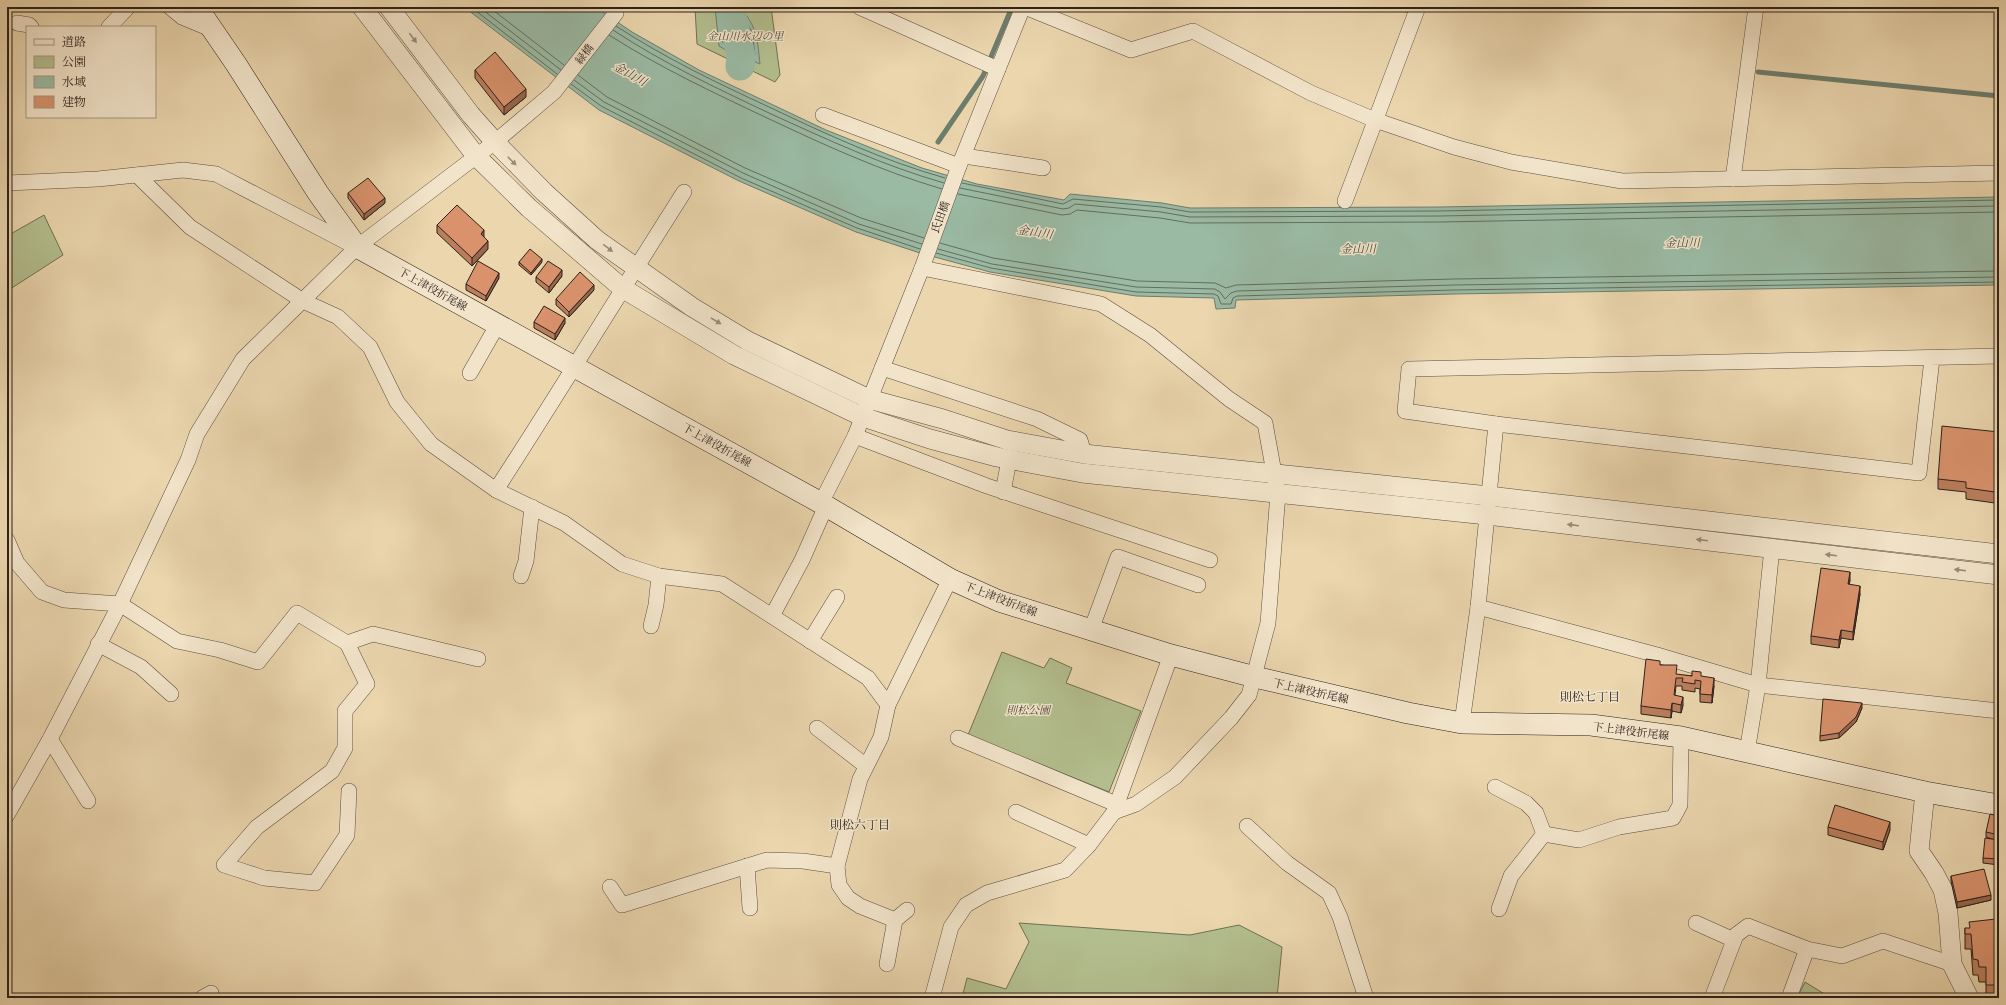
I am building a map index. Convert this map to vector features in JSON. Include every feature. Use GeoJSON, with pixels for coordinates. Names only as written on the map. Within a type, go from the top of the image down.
{"type":"FeatureCollection","features":[{"type":"Feature","properties":{"kind":"main road","name":"下上津役折尾線"},"geometry":{"type":"LineString","coordinates":[[197,7],[236,64],[318,193],[357,247],[575,366],[823,505],[950,579],[999,601],[1171,655],[1255,678],[1408,713],[1462,723],[1591,725],[1681,737],[1925,792],[1999,805]]}},
{"type":"Feature","properties":{"kind":"street"},"geometry":{"type":"LineString","coordinates":[[110,26],[128,7]]}},
{"type":"Feature","properties":{"kind":"street"},"geometry":{"type":"LineString","coordinates":[[170,7],[182,18],[211,29]]}},
{"type":"Feature","properties":{"kind":"street"},"geometry":{"type":"LineString","coordinates":[[362,7],[476,156],[528,208],[622,288],[734,356],[863,417],[930,439],[1009,460],[1082,473],[1278,495],[1488,515],[1999,574]]}},
{"type":"Feature","properties":{"kind":"street"},"geometry":{"type":"LineString","coordinates":[[389,7],[471,115],[494,142],[550,198],[597,240],[692,307],[748,341],[869,399],[943,419],[1007,440],[1084,454],[1489,496],[1999,554]]}},
{"type":"Feature","properties":{"kind":"street"},"geometry":{"type":"LineString","coordinates":[[860,7],[998,69]]}},
{"type":"Feature","properties":{"kind":"street"},"geometry":{"type":"LineString","coordinates":[[1024,7],[1131,50],[1193,31],[1311,93],[1375,120],[1454,147],[1511,162],[1622,181],[1999,174]]}},
{"type":"Feature","properties":{"kind":"street","name":"氏田橋"},"geometry":{"type":"LineString","coordinates":[[772,616],[802,560],[823,505],[863,417],[923,265],[960,164],[1024,7]]}},
{"type":"Feature","properties":{"kind":"street"},"geometry":{"type":"LineString","coordinates":[[1345,201],[1418,7]]}},
{"type":"Feature","properties":{"kind":"street"},"geometry":{"type":"LineString","coordinates":[[1733,179],[1756,7]]}},
{"type":"Feature","properties":{"kind":"street","name":"緑橋"},"geometry":{"type":"LineString","coordinates":[[7,815],[50,739],[120,604],[188,460],[197,434],[244,359],[357,247],[494,142],[554,92],[614,12]]}},
{"type":"Feature","properties":{"kind":"street"},"geometry":{"type":"LineString","coordinates":[[17,23],[30,26]]}},
{"type":"Feature","properties":{"kind":"street"},"geometry":{"type":"LineString","coordinates":[[823,115],[960,164],[1043,168]]}},
{"type":"Feature","properties":{"kind":"street"},"geometry":{"type":"LineString","coordinates":[[7,183],[98,179],[183,170],[216,174],[357,247]]}},
{"type":"Feature","properties":{"kind":"street"},"geometry":{"type":"LineString","coordinates":[[138,175],[190,227],[303,301],[338,317],[370,347],[398,402],[431,444],[496,490],[564,523],[622,564],[659,576],[722,584],[868,678],[888,705]]}},
{"type":"Feature","properties":{"kind":"street"},"geometry":{"type":"LineString","coordinates":[[496,490],[575,366],[622,288],[684,192]]}},
{"type":"Feature","properties":{"kind":"street"},"geometry":{"type":"LineString","coordinates":[[923,265],[1101,304],[1150,335],[1229,399],[1265,423],[1278,495],[1268,623],[1255,678],[1249,695],[1232,718],[1175,777],[1136,804],[1115,808],[958,738]]}},
{"type":"Feature","properties":{"kind":"street"},"geometry":{"type":"LineString","coordinates":[[470,373],[498,324]]}},
{"type":"Feature","properties":{"kind":"street"},"geometry":{"type":"LineString","coordinates":[[1932,359],[1919,473],[1496,424],[1405,411],[1409,370],[1932,359],[1999,356]]}},
{"type":"Feature","properties":{"kind":"street"},"geometry":{"type":"LineString","coordinates":[[882,368],[1037,419],[1080,440],[1084,454]]}},
{"type":"Feature","properties":{"kind":"street"},"geometry":{"type":"LineString","coordinates":[[1462,723],[1478,608],[1496,424]]}},
{"type":"Feature","properties":{"kind":"street"},"geometry":{"type":"LineString","coordinates":[[855,436],[1003,492],[1210,560]]}},
{"type":"Feature","properties":{"kind":"street"},"geometry":{"type":"LineString","coordinates":[[1003,492],[1009,460]]}},
{"type":"Feature","properties":{"kind":"street"},"geometry":{"type":"LineString","coordinates":[[521,576],[526,561],[532,507]]}},
{"type":"Feature","properties":{"kind":"street"},"geometry":{"type":"LineString","coordinates":[[7,540],[17,563],[42,592],[64,600],[120,604],[177,641],[220,650],[258,662],[297,613],[347,643],[367,684],[345,712],[345,748],[332,771],[257,827],[224,865],[264,878],[315,883],[346,835],[349,791]]}},
{"type":"Feature","properties":{"kind":"street"},"geometry":{"type":"LineString","coordinates":[[1747,752],[1758,685],[1772,548]]}},
{"type":"Feature","properties":{"kind":"street"},"geometry":{"type":"LineString","coordinates":[[1091,630],[1118,558],[1198,585]]}},
{"type":"Feature","properties":{"kind":"street"},"geometry":{"type":"LineString","coordinates":[[651,626],[656,605],[659,576]]}},
{"type":"Feature","properties":{"kind":"street"},"geometry":{"type":"LineString","coordinates":[[895,920],[860,906],[848,898],[839,885],[837,866],[860,779],[881,737],[888,705],[950,579]]}},
{"type":"Feature","properties":{"kind":"street"},"geometry":{"type":"LineString","coordinates":[[810,641],[837,597]]}},
{"type":"Feature","properties":{"kind":"street"},"geometry":{"type":"LineString","coordinates":[[1478,608],[1657,655],[1758,685],[1999,710]]}},
{"type":"Feature","properties":{"kind":"street"},"geometry":{"type":"LineString","coordinates":[[347,643],[373,634],[478,659]]}},
{"type":"Feature","properties":{"kind":"street"},"geometry":{"type":"LineString","coordinates":[[98,644],[141,667],[171,694]]}},
{"type":"Feature","properties":{"kind":"street"},"geometry":{"type":"LineString","coordinates":[[932,998],[951,927],[966,905],[987,893],[1065,870],[1089,845],[1115,808],[1171,655]]}},
{"type":"Feature","properties":{"kind":"street"},"geometry":{"type":"LineString","coordinates":[[817,728],[866,766]]}},
{"type":"Feature","properties":{"kind":"street"},"geometry":{"type":"LineString","coordinates":[[1544,834],[1579,840],[1619,827],[1673,818],[1680,806],[1681,737]]}},
{"type":"Feature","properties":{"kind":"street"},"geometry":{"type":"LineString","coordinates":[[50,739],[88,801]]}},
{"type":"Feature","properties":{"kind":"street"},"geometry":{"type":"LineString","coordinates":[[1495,787],[1517,798],[1531,808],[1536,814],[1544,834]]}},
{"type":"Feature","properties":{"kind":"street"},"geometry":{"type":"LineString","coordinates":[[1925,792],[1919,851],[1934,873],[1943,890],[1948,912],[1952,964],[1969,998]]}},
{"type":"Feature","properties":{"kind":"street"},"geometry":{"type":"LineString","coordinates":[[1016,812],[1089,845]]}},
{"type":"Feature","properties":{"kind":"street"},"geometry":{"type":"LineString","coordinates":[[1247,826],[1287,863],[1329,893],[1340,917],[1366,998]]}},
{"type":"Feature","properties":{"kind":"street"},"geometry":{"type":"LineString","coordinates":[[1500,909],[1510,876],[1544,834]]}},
{"type":"Feature","properties":{"kind":"street"},"geometry":{"type":"LineString","coordinates":[[610,887],[622,905],[767,860],[803,860],[837,866]]}},
{"type":"Feature","properties":{"kind":"street"},"geometry":{"type":"LineString","coordinates":[[747,866],[750,908]]}},
{"type":"Feature","properties":{"kind":"street"},"geometry":{"type":"LineString","coordinates":[[887,964],[895,920],[907,910]]}},
{"type":"Feature","properties":{"kind":"street"},"geometry":{"type":"LineString","coordinates":[[1696,923],[1734,940]]}},
{"type":"Feature","properties":{"kind":"street"},"geometry":{"type":"LineString","coordinates":[[1712,998],[1736,935],[1748,926],[1807,949],[1842,956],[1883,941],[1952,964]]}},
{"type":"Feature","properties":{"kind":"street"},"geometry":{"type":"LineString","coordinates":[[1789,998],[1807,949]]}},
{"type":"Feature","properties":{"kind":"green space","name":"金山川水辺の里"},"geometry":{"type":"Polygon","coordinates":[[[695,7],[771,7],[780,75],[775,82],[697,44],[695,7]]]}},
{"type":"Feature","properties":{"kind":"green space"},"geometry":{"type":"Polygon","coordinates":[[[44,215],[63,255],[7,291],[7,236],[44,215]]]}},
{"type":"Feature","properties":{"kind":"green space","name":"則松公園"},"geometry":{"type":"Polygon","coordinates":[[[1002,652],[1044,668],[1050,658],[1072,668],[1066,683],[1141,711],[1109,792],[968,735],[1002,652]]]}},
{"type":"Feature","properties":{"kind":"green space"},"geometry":{"type":"Polygon","coordinates":[[[1019,923],[1190,935],[1239,925],[1282,947],[1277,998],[962,998],[967,978],[1006,989],[1029,942],[1019,923]]]}},
{"type":"Feature","properties":{"kind":"green space"},"geometry":{"type":"Polygon","coordinates":[[[1805,982],[1831,998],[1797,998],[1805,982]]]}},
{"type":"Feature","properties":{"kind":"water"},"geometry":{"type":"Polygon","coordinates":[[[464,7],[595,7],[632,32],[699,70],[826,130],[922,168],[977,184],[1064,200],[1070,194],[1162,203],[1190,208],[1439,207],[1999,197],[1999,285],[1454,294],[1236,300],[1235,308],[1216,309],[1214,298],[1136,296],[990,272],[920,253],[856,232],[739,181],[599,110],[464,7]]]}},
{"type":"Feature","properties":{"kind":"water"},"geometry":{"type":"Polygon","coordinates":[[[715,7],[740,7],[756,34],[760,64],[751,60],[750,67],[730,57],[729,52],[719,46],[715,7]]]}},
{"type":"Feature","properties":{"kind":"building"},"geometry":{"type":"Polygon","coordinates":[[[495,52],[526,89],[504,107],[475,70],[495,52]]]}},
{"type":"Feature","properties":{"kind":"building"},"geometry":{"type":"Polygon","coordinates":[[[368,178],[385,198],[364,214],[348,193],[368,178]]]}},
{"type":"Feature","properties":{"kind":"building"},"geometry":{"type":"Polygon","coordinates":[[[457,205],[484,230],[481,234],[488,241],[472,258],[437,225],[457,205]]]}},
{"type":"Feature","properties":{"kind":"building"},"geometry":{"type":"Polygon","coordinates":[[[530,249],[542,259],[531,273],[519,262],[530,249]]]}},
{"type":"Feature","properties":{"kind":"building"},"geometry":{"type":"Polygon","coordinates":[[[478,261],[499,273],[486,296],[466,284],[478,261]]]}},
{"type":"Feature","properties":{"kind":"building"},"geometry":{"type":"Polygon","coordinates":[[[548,261],[562,270],[549,287],[536,277],[548,261]]]}},
{"type":"Feature","properties":{"kind":"building"},"geometry":{"type":"Polygon","coordinates":[[[580,272],[594,285],[569,312],[556,299],[580,272]]]}},
{"type":"Feature","properties":{"kind":"building"},"geometry":{"type":"Polygon","coordinates":[[[544,306],[565,318],[555,334],[534,322],[544,306]]]}},
{"type":"Feature","properties":{"kind":"building"},"geometry":{"type":"Polygon","coordinates":[[[1942,426],[1999,432],[1999,479],[1995,492],[1966,488],[1966,482],[1938,479],[1942,426]]]}},
{"type":"Feature","properties":{"kind":"building"},"geometry":{"type":"Polygon","coordinates":[[[1821,568],[1850,572],[1848,584],[1860,586],[1853,632],[1841,630],[1839,640],[1811,636],[1821,568]]]}},
{"type":"Feature","properties":{"kind":"building"},"geometry":{"type":"Polygon","coordinates":[[[1646,659],[1660,661],[1660,665],[1677,665],[1676,674],[1692,676],[1692,671],[1701,672],[1701,676],[1714,678],[1712,695],[1700,694],[1701,681],[1695,680],[1695,684],[1682,682],[1683,678],[1676,678],[1674,695],[1683,697],[1681,705],[1672,703],[1671,710],[1641,706],[1646,659]]]}},
{"type":"Feature","properties":{"kind":"building"},"geometry":{"type":"Polygon","coordinates":[[[1823,699],[1862,703],[1856,717],[1839,733],[1820,736],[1823,699]]]}},
{"type":"Feature","properties":{"kind":"building"},"geometry":{"type":"Polygon","coordinates":[[[1835,805],[1890,822],[1883,842],[1828,827],[1835,805]]]}},
{"type":"Feature","properties":{"kind":"building"},"geometry":{"type":"Polygon","coordinates":[[[1990,814],[1999,816],[1999,835],[1986,832],[1990,814]]]}},
{"type":"Feature","properties":{"kind":"building"},"geometry":{"type":"Polygon","coordinates":[[[1985,838],[1999,840],[1999,859],[1983,858],[1985,838]]]}},
{"type":"Feature","properties":{"kind":"building"},"geometry":{"type":"Polygon","coordinates":[[[1984,869],[1991,895],[1957,902],[1951,876],[1984,869]]]}},
{"type":"Feature","properties":{"kind":"building"},"geometry":{"type":"Polygon","coordinates":[[[1996,919],[1999,942],[1999,985],[1986,985],[1986,967],[1979,967],[1978,960],[1973,959],[1971,934],[1965,934],[1965,928],[1970,928],[1969,922],[1996,919]]]}},
{"type":"Feature","properties":{"kind":"waterway","name":"金山川"},"geometry":{"type":"LineString","coordinates":[[730,7],[741,56],[740,66]]}},
{"type":"Feature","properties":{"kind":"waterway"},"geometry":{"type":"LineString","coordinates":[[938,142],[983,76],[1012,7]]}},
{"type":"Feature","properties":{"kind":"waterway"},"geometry":{"type":"LineString","coordinates":[[1399,7],[1406,10]]}},
{"type":"Feature","properties":{"kind":"waterway"},"geometry":{"type":"LineString","coordinates":[[1758,72],[1999,96]]}},
{"type":"Feature","properties":{"kind":"district","name":"則松七丁目"},"geometry":{"type":"Point","coordinates":[1590,697]}},
{"type":"Feature","properties":{"kind":"district","name":"則松六丁目"},"geometry":{"type":"Point","coordinates":[860,825]}}]}
